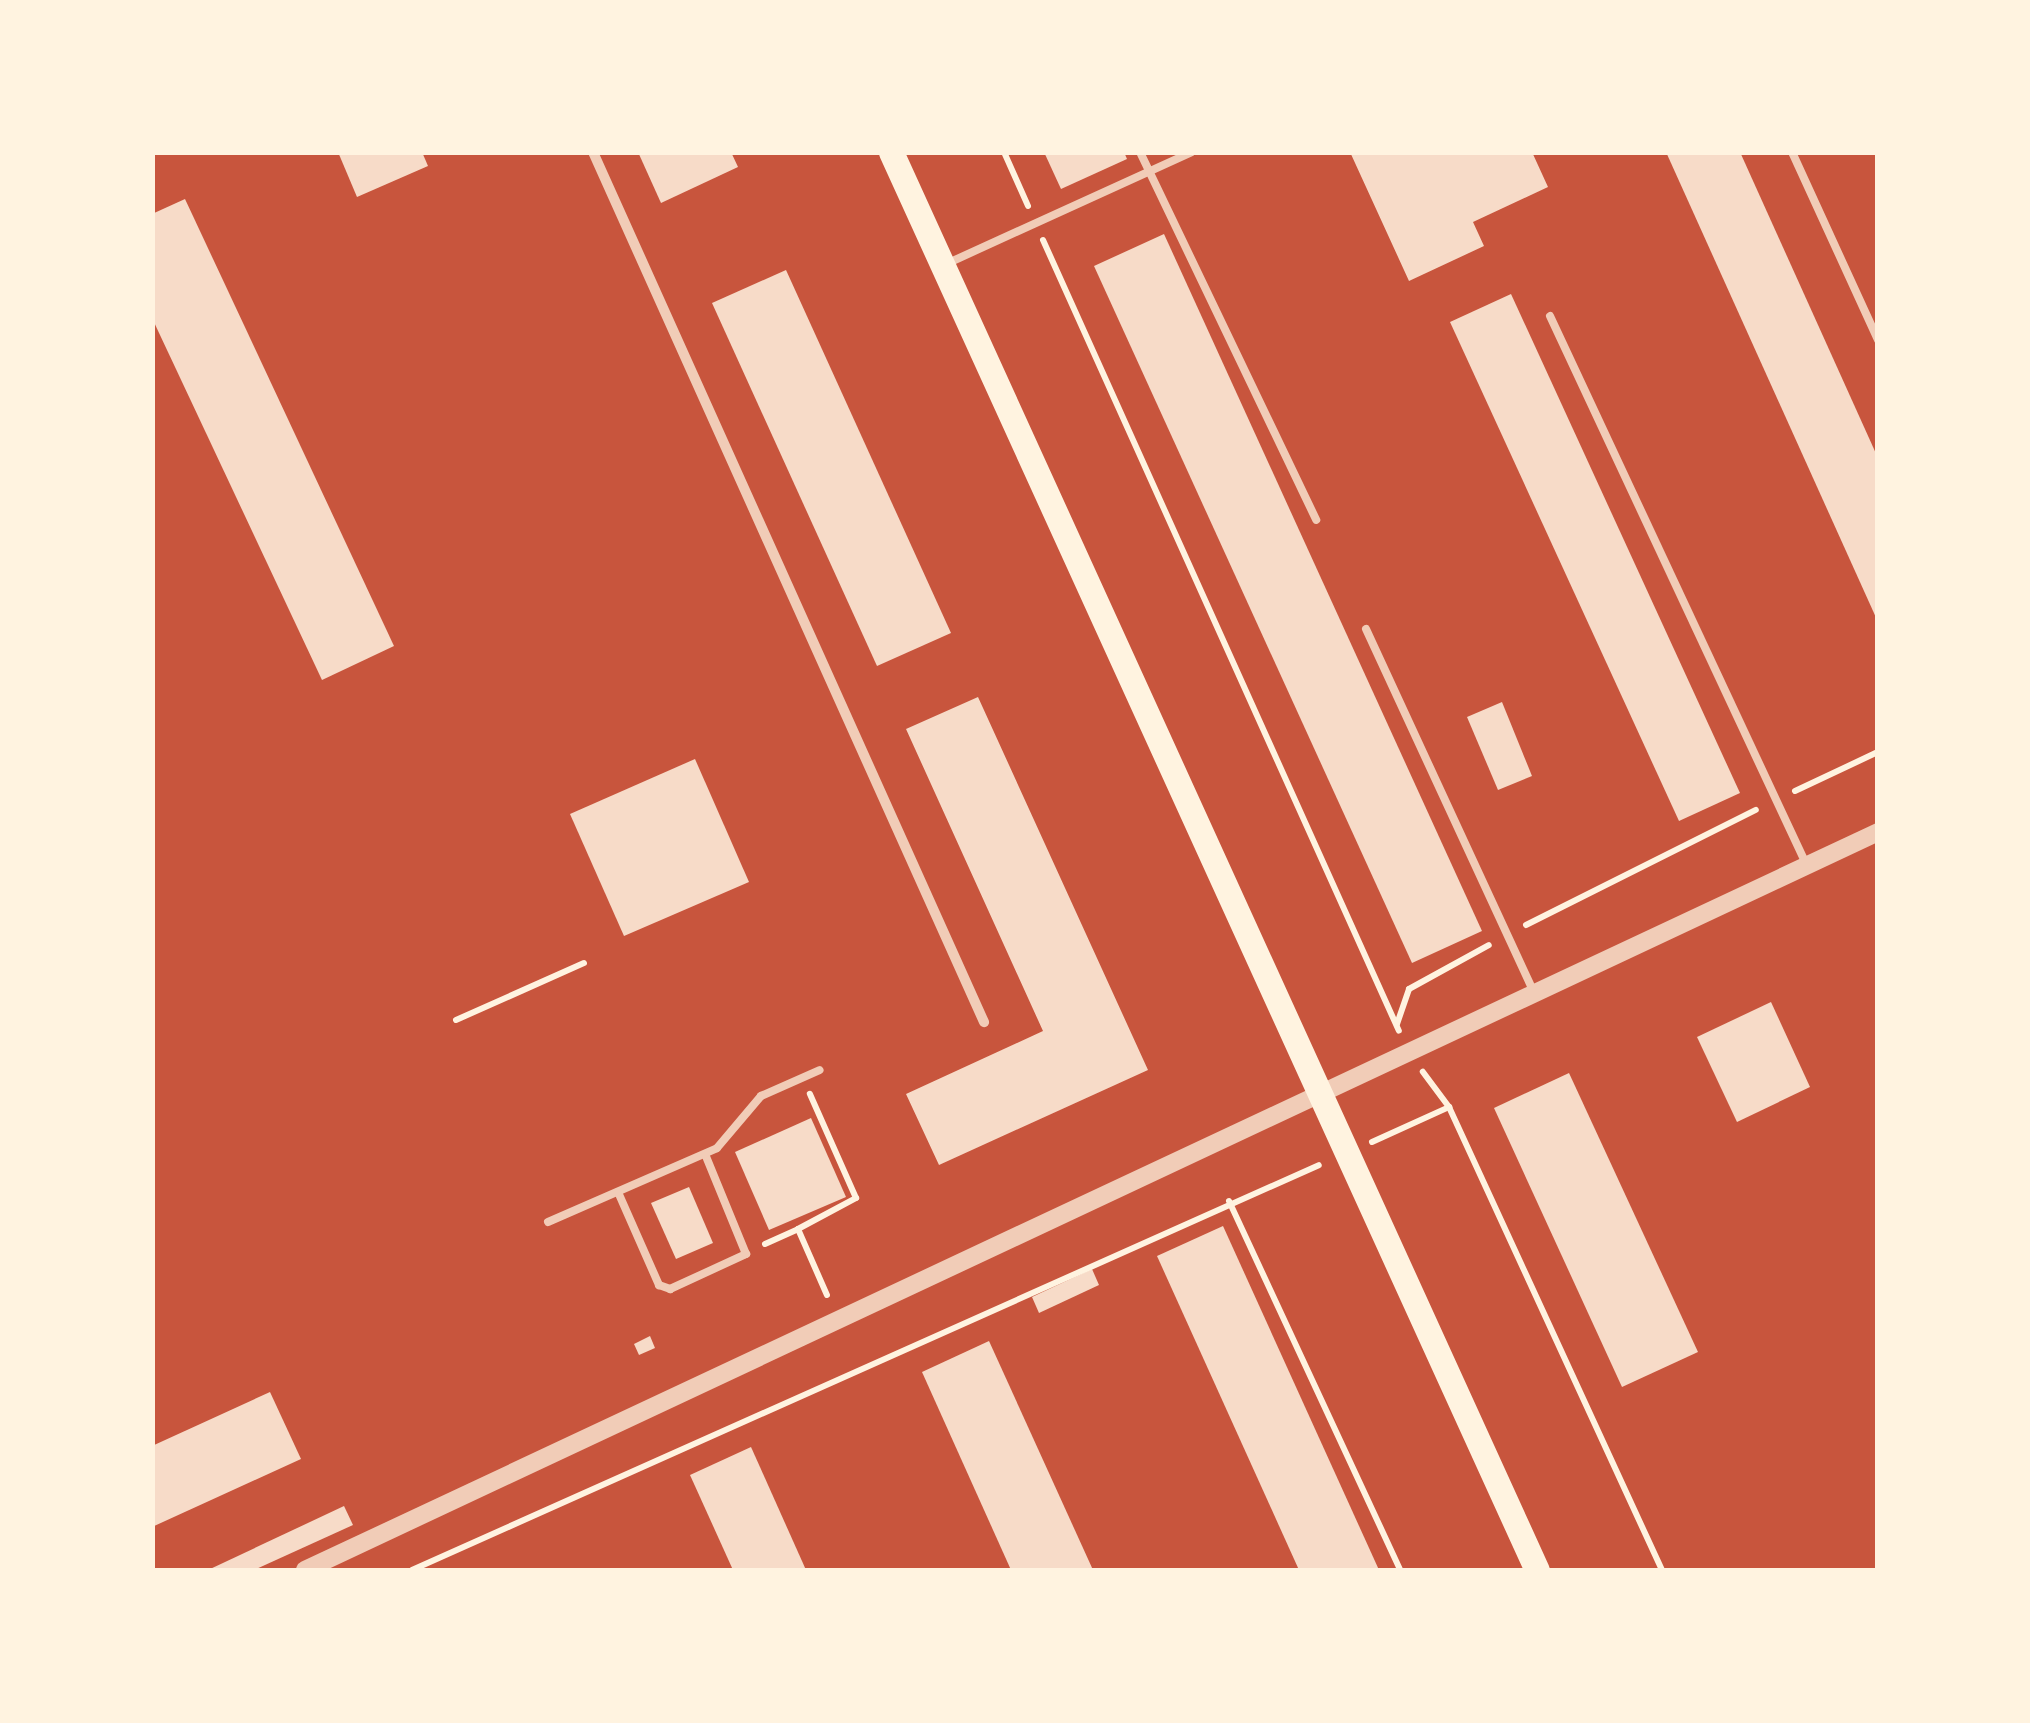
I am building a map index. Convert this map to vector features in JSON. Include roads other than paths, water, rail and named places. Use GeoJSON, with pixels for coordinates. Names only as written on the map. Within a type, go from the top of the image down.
{"type":"FeatureCollection","features":[{"type":"Feature","properties":{"kind":"main road"},"geometry":{"type":"LineString","coordinates":[[891,152],[1537,1570]]}},
{"type":"Feature","properties":{"kind":"street"},"geometry":{"type":"LineString","coordinates":[[594,152],[984,1022]]}},
{"type":"Feature","properties":{"kind":"street"},"geometry":{"type":"LineString","coordinates":[[305,1570],[1878,832]]}},
{"type":"Feature","properties":{"kind":"lane"},"geometry":{"type":"LineString","coordinates":[[1140,152],[1316,520]]}},
{"type":"Feature","properties":{"kind":"lane"},"geometry":{"type":"LineString","coordinates":[[942,266],[1192,152]]}},
{"type":"Feature","properties":{"kind":"lane"},"geometry":{"type":"LineString","coordinates":[[1792,152],[1878,340]]}},
{"type":"Feature","properties":{"kind":"lane"},"geometry":{"type":"LineString","coordinates":[[1550,316],[1806,866]]}},
{"type":"Feature","properties":{"kind":"lane"},"geometry":{"type":"LineString","coordinates":[[1366,629],[1534,994]]}},
{"type":"Feature","properties":{"kind":"lane"},"geometry":{"type":"LineString","coordinates":[[548,1222],[705,1154],[761,1096],[820,1070]]}},
{"type":"Feature","properties":{"kind":"lane"},"geometry":{"type":"LineString","coordinates":[[618,1192],[663,1290],[746,1252],[705,1154]]}}]}
